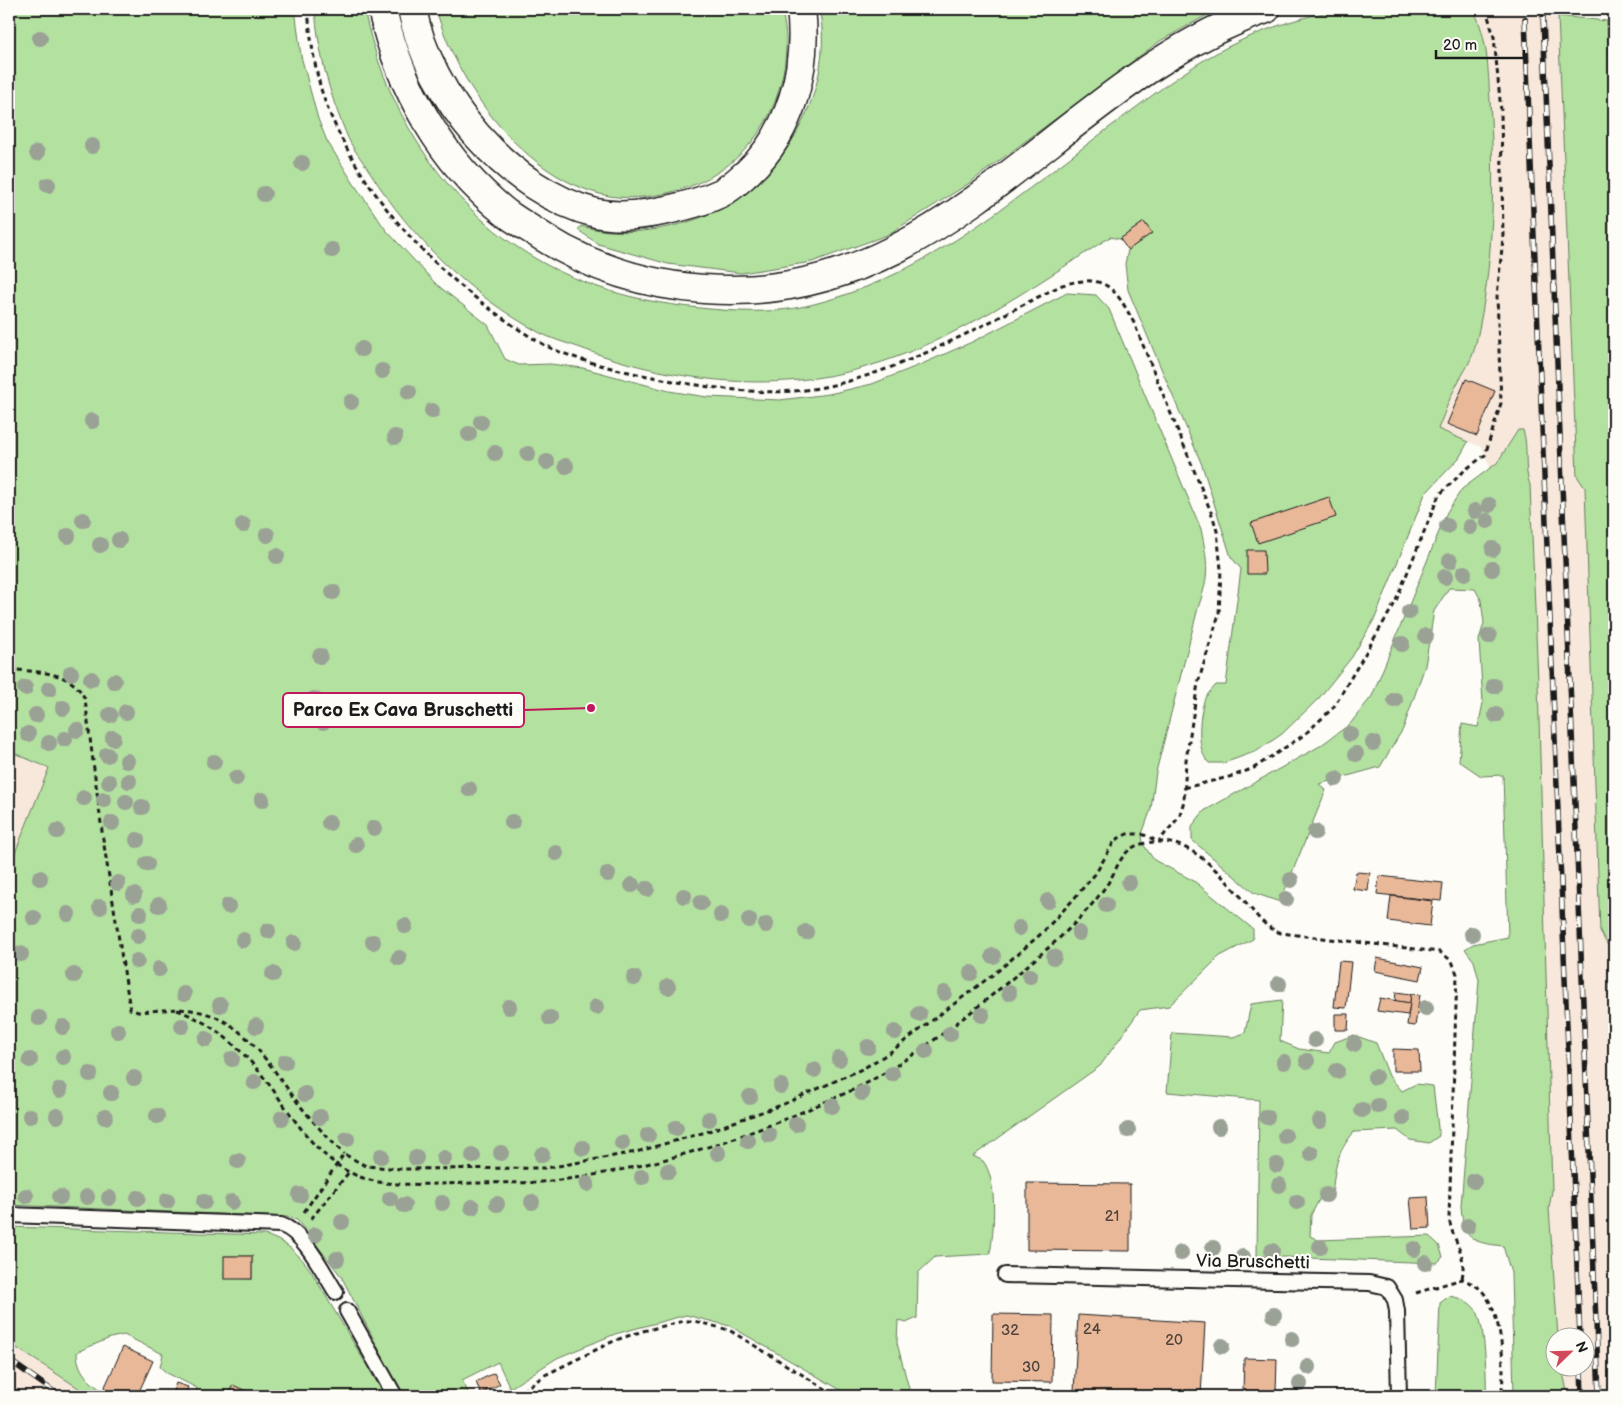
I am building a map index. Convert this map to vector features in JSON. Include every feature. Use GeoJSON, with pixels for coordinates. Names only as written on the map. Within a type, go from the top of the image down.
{"type":"FeatureCollection","features":[{"type":"Feature","properties":{"kind":"highway"},"geometry":{"type":"LineString","coordinates":[[382,9],[399,67],[415,102],[433,132],[466,174],[506,213],[559,246],[621,275],[679,288],[725,291],[773,288],[830,277],[905,246],[946,221],[1174,52],[1222,26],[1266,9]]}},
{"type":"Feature","properties":{"kind":"highway"},"geometry":{"type":"LineString","coordinates":[[412,9],[427,55],[445,89],[465,122],[488,147],[538,188],[564,203],[598,213],[629,216],[687,206],[723,192],[758,162],[780,131],[793,98],[803,42],[801,9]]}},
{"type":"Feature","properties":{"kind":"lane"},"geometry":{"type":"LineString","coordinates":[[9,1215],[272,1224],[290,1228],[308,1248],[336,1292]]}},
{"type":"Feature","properties":{"kind":"lane","name":"Via Bruschetti"},"geometry":{"type":"LineString","coordinates":[[1005,1275],[1369,1283],[1387,1287],[1395,1300]]}},
{"type":"Feature","properties":{"kind":"lane"},"geometry":{"type":"LineString","coordinates":[[1395,1300],[1399,1396]]}},
{"type":"Feature","properties":{"kind":"lane"},"geometry":{"type":"LineString","coordinates":[[347,1311],[395,1396]]}},
{"type":"Feature","properties":{"kind":"path"},"geometry":{"type":"LineString","coordinates":[[308,9],[316,69],[328,112],[350,155],[388,211],[427,256],[470,295],[520,330],[554,349],[599,364],[714,388],[762,392],[805,390],[852,381],[895,366],[1062,285],[1084,279],[1102,282],[1121,298],[1134,323],[1204,492],[1217,531],[1221,569],[1220,607],[1198,683],[1186,760],[1184,801],[1179,817],[1158,842]]}},
{"type":"Feature","properties":{"kind":"path"},"geometry":{"type":"LineString","coordinates":[[1184,788],[1232,776],[1254,768],[1304,735],[1328,714],[1347,687],[1395,603],[1439,495],[1465,470],[1485,455],[1501,403],[1497,296],[1503,238],[1502,112],[1494,37],[1486,9]]}},
{"type":"Feature","properties":{"kind":"path"},"geometry":{"type":"LineString","coordinates":[[9,670],[56,674],[66,677],[80,690],[84,699],[92,742],[100,822],[128,1004],[134,1011],[138,1012],[189,1010],[210,1015],[247,1037],[268,1060],[300,1105],[344,1154],[366,1166],[402,1170],[547,1168],[636,1152],[706,1132],[784,1104],[864,1068],[889,1053],[999,970],[1042,933],[1071,902],[1096,873],[1115,840],[1127,834],[1142,834],[1158,842]]}},
{"type":"Feature","properties":{"kind":"path"},"geometry":{"type":"LineString","coordinates":[[177,1010],[190,1014],[227,1037],[258,1069],[321,1152],[336,1165],[349,1172],[367,1180],[388,1183],[550,1181],[648,1163],[710,1146],[790,1117],[870,1082],[926,1045],[1051,946],[1107,886],[1125,854],[1134,846],[1158,842],[1182,844],[1204,860],[1243,899],[1266,927],[1280,933],[1440,952],[1452,961],[1457,974],[1449,1218],[1465,1264],[1462,1279]]}},
{"type":"Feature","properties":{"kind":"path"},"geometry":{"type":"LineString","coordinates":[[290,1228],[305,1211],[344,1154]]}},
{"type":"Feature","properties":{"kind":"path"},"geometry":{"type":"LineString","coordinates":[[290,1228],[309,1222],[349,1172]]}},
{"type":"Feature","properties":{"kind":"path"},"geometry":{"type":"LineString","coordinates":[[1395,1300],[1462,1279],[1483,1291],[1493,1311],[1500,1337],[1503,1373],[1501,1396]]}},
{"type":"Feature","properties":{"kind":"path"},"geometry":{"type":"LineString","coordinates":[[515,1396],[545,1375],[616,1340],[643,1331],[689,1321],[729,1330],[837,1396]]}},
{"type":"Feature","properties":{"kind":"shaded area"},"geometry":{"type":"Polygon","coordinates":[[[1473,9],[1614,22],[1614,1396],[1525,1396],[1501,485],[1489,465],[1482,447],[1438,430],[1483,33],[1473,9]]]}},
{"type":"Feature","properties":{"kind":"shaded area"},"geometry":{"type":"Polygon","coordinates":[[[9,751],[59,772],[9,928],[9,751]]]}},
{"type":"Feature","properties":{"kind":"shaded area"},"geometry":{"type":"Polygon","coordinates":[[[9,1343],[35,1359],[91,1396],[9,1396],[9,1343]]]}},
{"type":"Feature","properties":{"kind":"green space"},"geometry":{"type":"Polygon","coordinates":[[[1382,8],[1473,9],[1482,31],[1489,77],[1493,192],[1490,253],[1475,348],[1451,395],[1438,429],[1468,442],[1459,458],[1425,494],[1375,618],[1352,657],[1319,698],[1282,734],[1257,751],[1224,763],[1209,763],[1205,758],[1200,743],[1201,716],[1207,695],[1216,685],[1226,685],[1241,569],[1231,557],[1202,465],[1128,290],[1125,264],[1128,250],[1152,233],[1144,222],[1120,239],[1110,237],[1022,293],[962,328],[899,356],[866,367],[830,376],[757,382],[684,376],[612,359],[559,341],[540,333],[514,318],[467,283],[444,263],[404,220],[386,197],[348,138],[334,103],[325,72],[315,9],[364,9],[374,48],[388,86],[406,122],[427,156],[451,188],[479,217],[511,242],[563,273],[620,294],[680,306],[771,311],[814,304],[857,291],[897,273],[936,252],[1011,202],[1178,77],[1225,48],[1254,35],[1296,20],[1339,10],[1382,8]]]}},
{"type":"Feature","properties":{"kind":"green space"},"geometry":{"type":"Polygon","coordinates":[[[9,9],[295,9],[301,56],[318,119],[327,141],[354,184],[386,230],[436,284],[488,325],[505,359],[519,365],[550,364],[583,368],[669,391],[707,397],[780,400],[829,394],[872,384],[972,342],[1067,293],[1096,295],[1109,309],[1201,529],[1207,569],[1205,586],[1156,772],[1151,809],[1142,834],[1143,844],[1154,860],[1194,881],[1253,929],[1253,939],[1220,956],[1169,1006],[1140,1010],[1100,1066],[973,1156],[983,1161],[991,1180],[994,1206],[990,1254],[935,1257],[918,1273],[917,1318],[906,1323],[898,1320],[897,1343],[911,1396],[851,1396],[730,1326],[686,1315],[615,1334],[557,1358],[510,1388],[498,1362],[462,1380],[470,1396],[403,1396],[341,1276],[297,1220],[287,1217],[9,1205],[9,868],[49,768],[9,751],[9,9]]]}},
{"type":"Feature","properties":{"kind":"green space"},"geometry":{"type":"Polygon","coordinates":[[[436,9],[781,9],[786,34],[783,72],[777,97],[765,123],[747,148],[724,168],[697,184],[672,192],[631,198],[610,196],[571,183],[544,167],[518,146],[496,122],[476,95],[459,67],[436,9]]]}},
{"type":"Feature","properties":{"kind":"green space"},"geometry":{"type":"Polygon","coordinates":[[[819,9],[1218,9],[1160,41],[968,184],[887,235],[812,262],[741,273],[668,264],[598,244],[578,230],[581,226],[627,232],[675,225],[699,218],[721,208],[742,196],[759,182],[770,171],[789,145],[810,103],[819,73],[821,57],[822,33],[819,9]]]}},
{"type":"Feature","properties":{"kind":"green space"},"geometry":{"type":"Polygon","coordinates":[[[1558,16],[1607,21],[1614,143],[1614,1066],[1612,1063],[1609,947],[1600,932],[1585,488],[1577,476],[1558,16]]]}},
{"type":"Feature","properties":{"kind":"green space"},"geometry":{"type":"Polygon","coordinates":[[[1518,430],[1523,430],[1530,485],[1538,683],[1552,1191],[1549,1208],[1557,1328],[1546,1328],[1546,1378],[1564,1378],[1568,1396],[1514,1396],[1511,1273],[1503,1246],[1476,1241],[1467,1233],[1462,1217],[1461,1206],[1479,980],[1474,961],[1465,949],[1473,944],[1508,937],[1503,775],[1481,776],[1459,761],[1462,724],[1478,727],[1483,703],[1479,640],[1484,623],[1481,600],[1475,589],[1449,588],[1434,611],[1425,666],[1403,729],[1380,767],[1319,784],[1326,790],[1280,902],[1254,893],[1192,840],[1192,826],[1204,811],[1320,746],[1350,724],[1372,696],[1447,512],[1462,489],[1497,463],[1518,430]]]}},
{"type":"Feature","properties":{"kind":"green space"},"geometry":{"type":"Polygon","coordinates":[[[1282,1000],[1280,1041],[1299,1049],[1329,1053],[1335,1042],[1354,1035],[1376,1043],[1389,1076],[1402,1091],[1416,1084],[1433,1086],[1439,1136],[1429,1143],[1410,1140],[1397,1130],[1354,1132],[1343,1147],[1337,1161],[1332,1195],[1320,1198],[1311,1215],[1310,1236],[1318,1240],[1429,1236],[1439,1245],[1443,1257],[1437,1263],[1257,1256],[1259,1100],[1167,1092],[1172,1033],[1233,1037],[1245,1033],[1251,1004],[1282,1000]]]}},
{"type":"Feature","properties":{"kind":"green space"},"geometry":{"type":"Polygon","coordinates":[[[9,1227],[264,1235],[285,1244],[296,1253],[311,1271],[385,1396],[196,1396],[197,1388],[167,1373],[160,1367],[163,1354],[124,1335],[110,1338],[77,1352],[83,1373],[98,1388],[111,1396],[91,1396],[9,1343],[9,1227]],[[225,1256],[224,1278],[252,1279],[252,1256],[225,1256]]]}},
{"type":"Feature","properties":{"kind":"green space"},"geometry":{"type":"Polygon","coordinates":[[[1449,1296],[1467,1302],[1476,1310],[1479,1316],[1485,1351],[1486,1396],[1436,1396],[1440,1303],[1449,1296]]]}},
{"type":"Feature","properties":{"kind":"building"},"geometry":{"type":"Polygon","coordinates":[[[1144,222],[1152,233],[1128,250],[1120,239],[1144,222]]]}},
{"type":"Feature","properties":{"kind":"building"},"geometry":{"type":"Polygon","coordinates":[[[1466,379],[1495,391],[1477,436],[1447,424],[1466,379]]]}},
{"type":"Feature","properties":{"kind":"building"},"geometry":{"type":"Polygon","coordinates":[[[1329,497],[1336,517],[1258,543],[1251,523],[1329,497]]]}},
{"type":"Feature","properties":{"kind":"building"},"geometry":{"type":"Polygon","coordinates":[[[1247,550],[1264,550],[1265,574],[1247,574],[1247,550]]]}},
{"type":"Feature","properties":{"kind":"building"},"geometry":{"type":"Polygon","coordinates":[[[1356,872],[1370,873],[1368,891],[1353,889],[1356,872]]]}},
{"type":"Feature","properties":{"kind":"building"},"geometry":{"type":"Polygon","coordinates":[[[1379,876],[1443,883],[1441,901],[1377,894],[1379,876]]]}},
{"type":"Feature","properties":{"kind":"building"},"geometry":{"type":"Polygon","coordinates":[[[1391,896],[1433,901],[1430,926],[1388,921],[1391,896]]]}},
{"type":"Feature","properties":{"kind":"building"},"geometry":{"type":"Polygon","coordinates":[[[1377,958],[1423,967],[1420,980],[1375,971],[1377,958]]]}},
{"type":"Feature","properties":{"kind":"building"},"geometry":{"type":"Polygon","coordinates":[[[1339,961],[1351,962],[1346,1008],[1334,1007],[1339,961]]]}},
{"type":"Feature","properties":{"kind":"building"},"geometry":{"type":"Polygon","coordinates":[[[1396,992],[1411,994],[1410,1003],[1395,1001],[1396,992]]]}},
{"type":"Feature","properties":{"kind":"building"},"geometry":{"type":"Polygon","coordinates":[[[1411,994],[1420,995],[1415,1026],[1407,1025],[1411,994]]]}},
{"type":"Feature","properties":{"kind":"building"},"geometry":{"type":"Polygon","coordinates":[[[1380,998],[1410,1003],[1408,1015],[1377,1011],[1380,998]]]}},
{"type":"Feature","properties":{"kind":"building"},"geometry":{"type":"Polygon","coordinates":[[[1335,1014],[1349,1014],[1348,1030],[1335,1030],[1335,1014]]]}},
{"type":"Feature","properties":{"kind":"building"},"geometry":{"type":"Polygon","coordinates":[[[1393,1049],[1419,1050],[1420,1071],[1393,1071],[1393,1049]]]}},
{"type":"Feature","properties":{"kind":"building"},"geometry":{"type":"Polygon","coordinates":[[[1027,1183],[1130,1184],[1130,1251],[1027,1250],[1027,1183]]]}},
{"type":"Feature","properties":{"kind":"building"},"geometry":{"type":"Polygon","coordinates":[[[1428,1197],[1430,1228],[1413,1229],[1410,1198],[1428,1197]]]}},
{"type":"Feature","properties":{"kind":"building"},"geometry":{"type":"Polygon","coordinates":[[[224,1256],[252,1256],[252,1279],[224,1279],[224,1256]]]}},
{"type":"Feature","properties":{"kind":"building"},"geometry":{"type":"Polygon","coordinates":[[[993,1314],[1053,1315],[1052,1382],[992,1381],[993,1314]]]}},
{"type":"Feature","properties":{"kind":"building"},"geometry":{"type":"Polygon","coordinates":[[[1078,1315],[1205,1323],[1201,1396],[1141,1396],[1074,1392],[1078,1315]]]}},
{"type":"Feature","properties":{"kind":"building"},"geometry":{"type":"Polygon","coordinates":[[[123,1347],[153,1361],[137,1396],[115,1396],[103,1391],[123,1347]]]}},
{"type":"Feature","properties":{"kind":"building"},"geometry":{"type":"Polygon","coordinates":[[[1244,1358],[1277,1359],[1276,1392],[1243,1391],[1244,1358]]]}},
{"type":"Feature","properties":{"kind":"building"},"geometry":{"type":"Polygon","coordinates":[[[494,1373],[500,1384],[481,1394],[476,1382],[494,1373]]]}},
{"type":"Feature","properties":{"kind":"building"},"geometry":{"type":"Polygon","coordinates":[[[176,1383],[188,1387],[185,1396],[171,1396],[176,1383]]]}},
{"type":"Feature","properties":{"kind":"building"},"geometry":{"type":"Polygon","coordinates":[[[233,1385],[257,1396],[227,1396],[233,1385]]]}},
{"type":"Feature","properties":{"kind":"railway"},"geometry":{"type":"LineString","coordinates":[[1543,17],[1599,1396]]}},
{"type":"Feature","properties":{"kind":"railway"},"geometry":{"type":"LineString","coordinates":[[1525,19],[1580,1328]]}},
{"type":"Feature","properties":{"kind":"railway"},"geometry":{"type":"LineString","coordinates":[[9,1360],[60,1396]]}},
{"type":"Feature","properties":{"kind":"railway"},"geometry":{"type":"LineString","coordinates":[[1581,1378],[1582,1396]]}},
{"type":"Feature","properties":{"kind":"railway"},"geometry":{"type":"LineString","coordinates":[[9,1389],[20,1396]]}},
{"type":"Feature","properties":{"kind":"place","name":"Parco Ex Cava Bruschetti"},"geometry":{"type":"Point","coordinates":[591,708]}}]}
